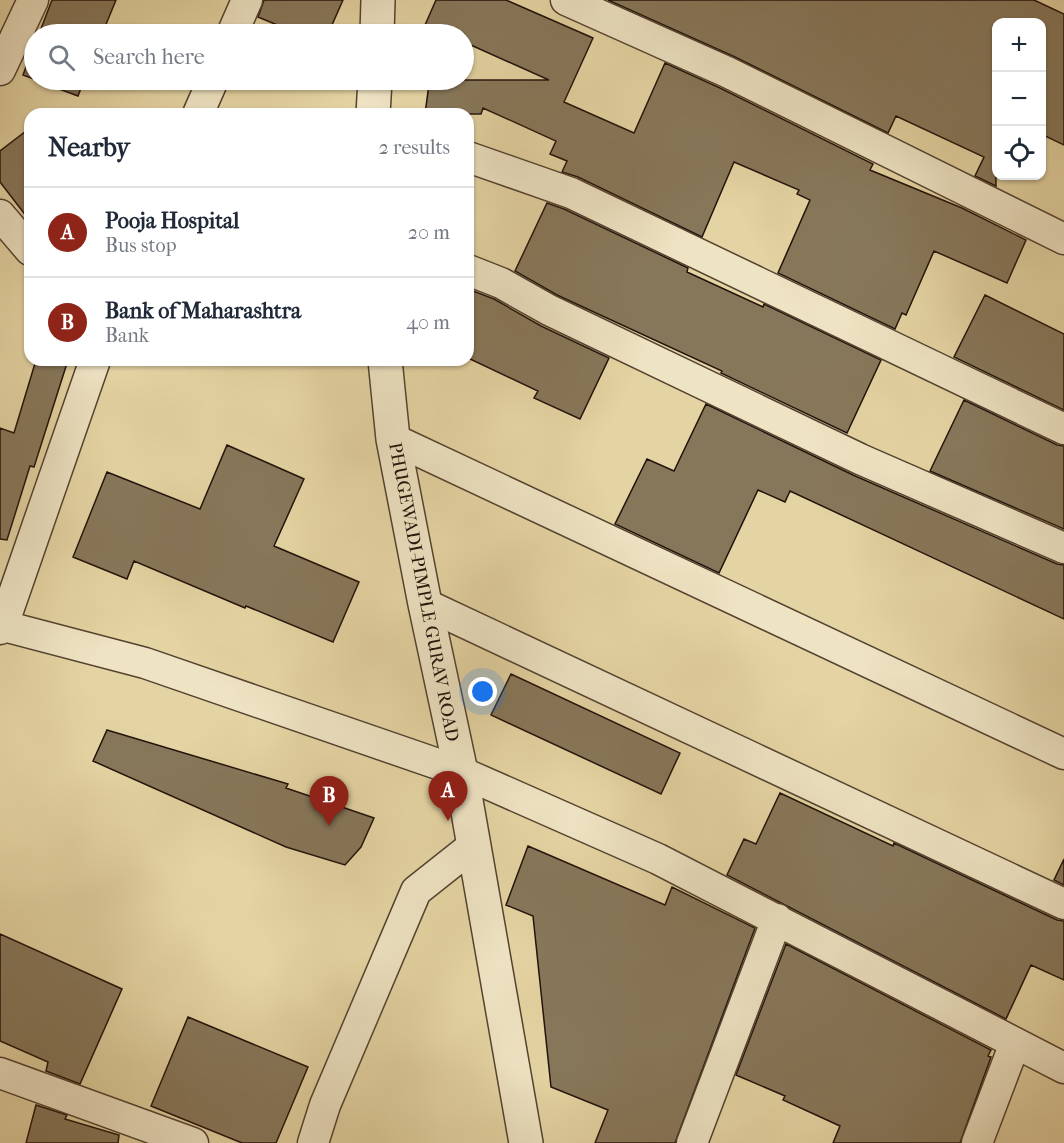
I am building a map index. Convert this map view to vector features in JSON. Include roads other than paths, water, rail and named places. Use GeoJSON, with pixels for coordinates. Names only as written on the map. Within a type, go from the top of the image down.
{"type":"FeatureCollection","features":[{"type":"Feature","properties":{"kind":"street"},"geometry":{"type":"LineString","coordinates":[[0,70],[33,0]]}},
{"type":"Feature","properties":{"kind":"street"},"geometry":{"type":"LineString","coordinates":[[236,24],[247,0]]}},
{"type":"Feature","properties":{"kind":"street"},"geometry":{"type":"LineString","coordinates":[[377,24],[378,0]]}},
{"type":"Feature","properties":{"kind":"street"},"geometry":{"type":"LineString","coordinates":[[566,0],[727,72],[1064,239]]}},
{"type":"Feature","properties":{"kind":"street"},"geometry":{"type":"LineString","coordinates":[[201,108],[209,90]]}},
{"type":"Feature","properties":{"kind":"street"},"geometry":{"type":"LineString","coordinates":[[373,108],[374,90]]}},
{"type":"Feature","properties":{"kind":"street"},"geometry":{"type":"LineString","coordinates":[[474,159],[571,193],[1064,429]]}},
{"type":"Feature","properties":{"kind":"street"},"geometry":{"type":"LineString","coordinates":[[0,215],[24,243]]}},
{"type":"Feature","properties":{"kind":"street"},"geometry":{"type":"LineString","coordinates":[[474,272],[501,283],[549,310],[860,459],[1064,548]]}},
{"type":"Feature","properties":{"kind":"street"},"geometry":{"type":"LineString","coordinates":[[93,366],[1,626],[145,663],[461,772],[658,859],[1064,1068]]}},
{"type":"Feature","properties":{"kind":"street","name":"PHUGEWADI-PIMPLE GURAV ROAD"},"geometry":{"type":"LineString","coordinates":[[386,366],[393,439],[461,772],[526,1143]]}},
{"type":"Feature","properties":{"kind":"street"},"geometry":{"type":"LineString","coordinates":[[393,439],[1064,754]]}},
{"type":"Feature","properties":{"kind":"street"},"geometry":{"type":"LineString","coordinates":[[425,604],[1064,904]]}},
{"type":"Feature","properties":{"kind":"street"},"geometry":{"type":"LineString","coordinates":[[313,1143],[325,1105],[416,891],[474,845]]}},
{"type":"Feature","properties":{"kind":"street"},"geometry":{"type":"LineString","coordinates":[[692,1143],[777,919]]}},
{"type":"Feature","properties":{"kind":"street"},"geometry":{"type":"LineString","coordinates":[[977,1143],[1016,1043]]}},
{"type":"Feature","properties":{"kind":"street"},"geometry":{"type":"LineString","coordinates":[[0,1073],[193,1143]]}},
{"type":"Feature","properties":{"kind":"place","name":"Pooja Hospital"},"geometry":{"type":"Point","coordinates":[448,821]}},
{"type":"Feature","properties":{"kind":"place","name":"Bank of Maharashtra"},"geometry":{"type":"Point","coordinates":[329,826]}}]}
